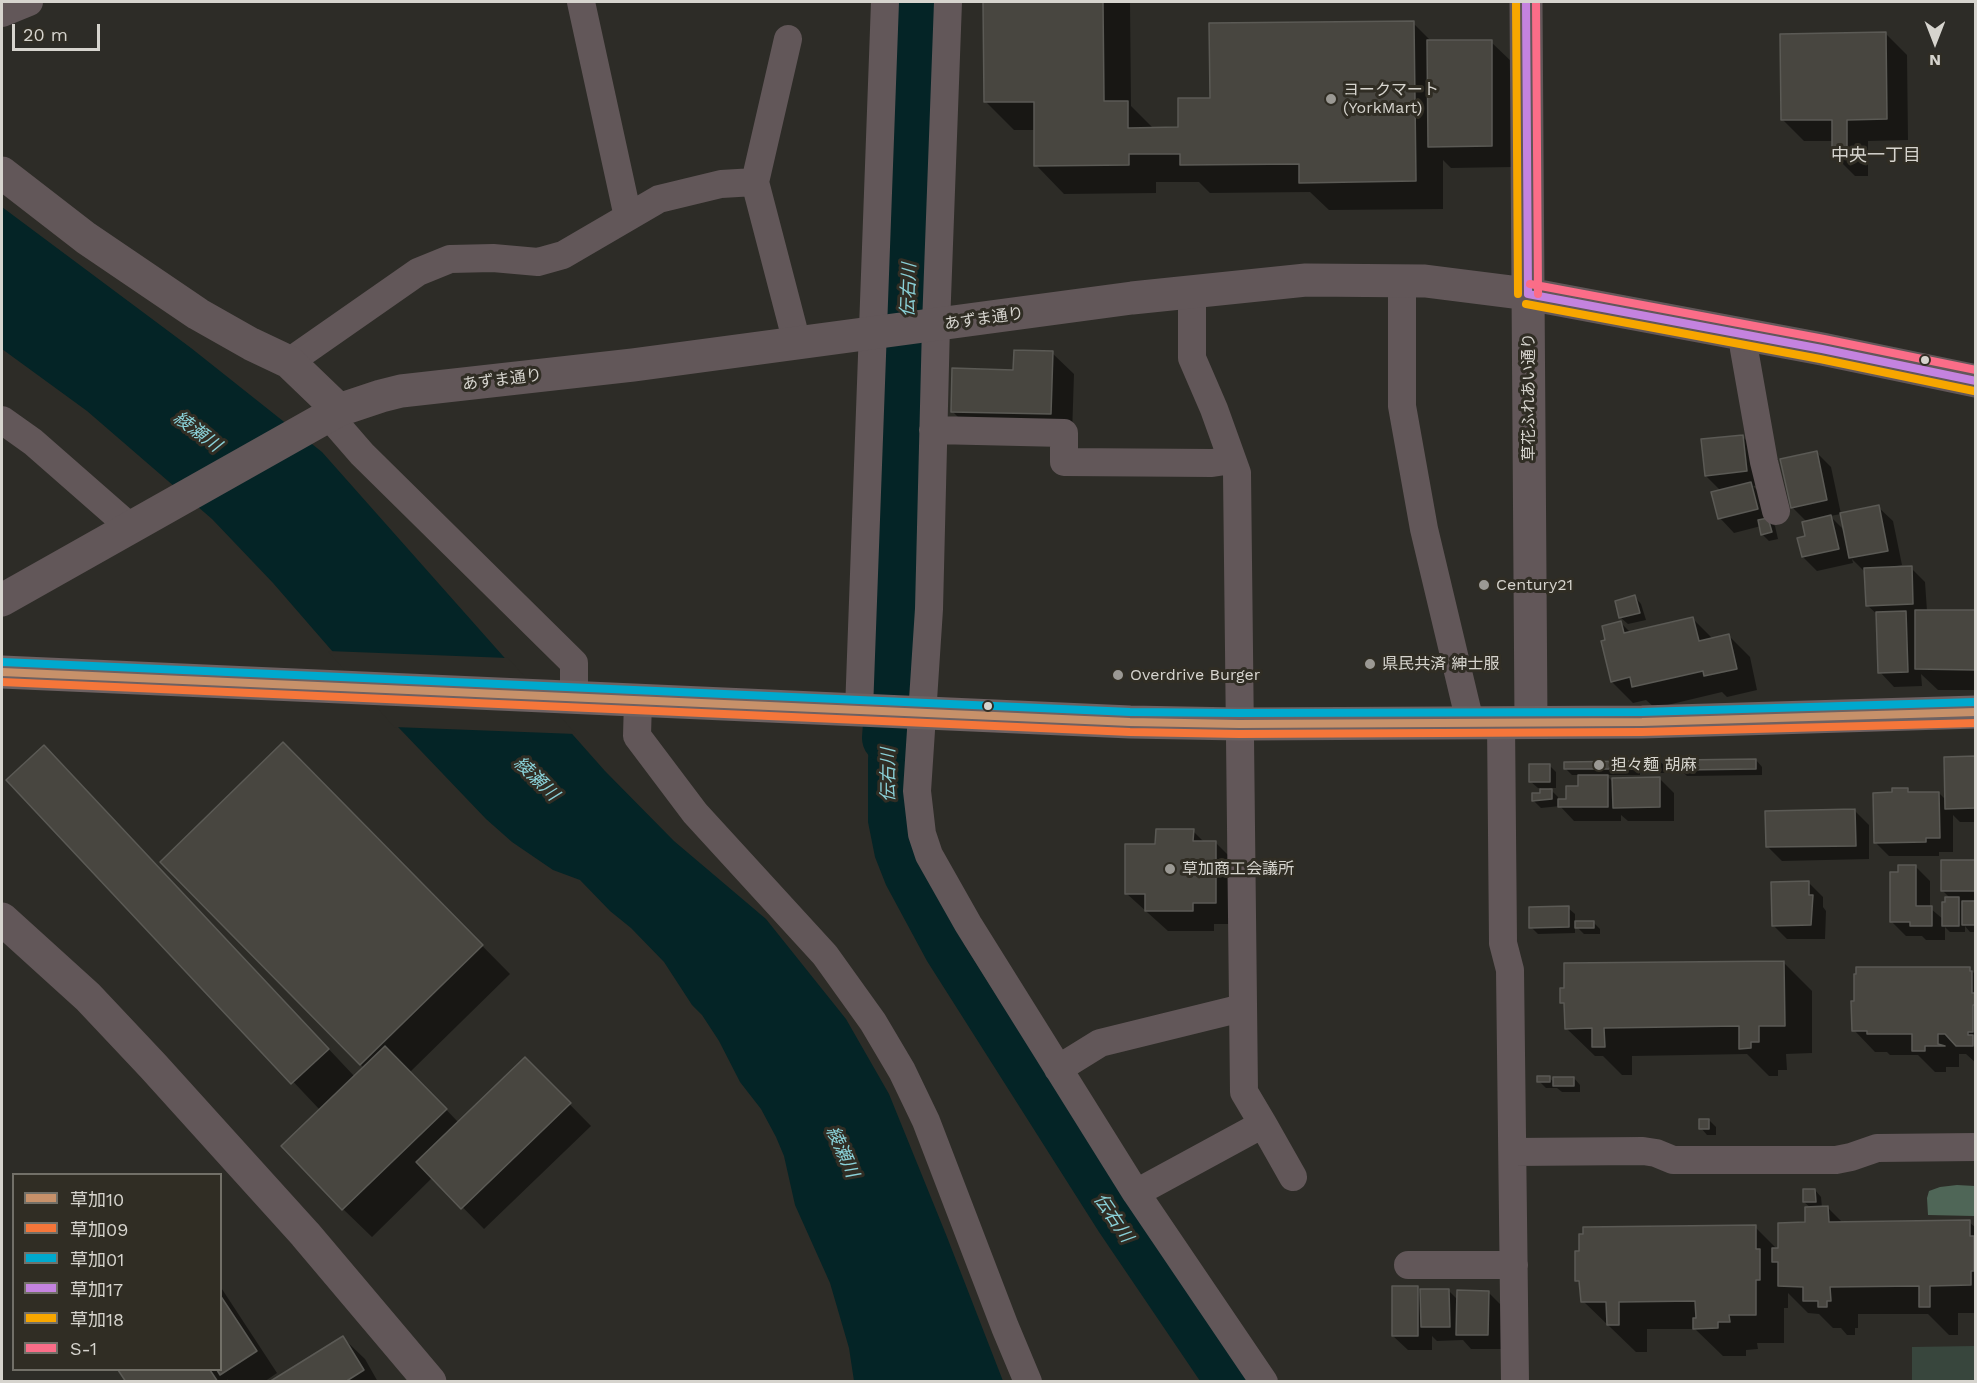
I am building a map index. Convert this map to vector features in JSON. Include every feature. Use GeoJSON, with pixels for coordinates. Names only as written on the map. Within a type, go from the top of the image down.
{"type":"FeatureCollection","features":[{"type":"Feature","properties":{"kind":"main road"},"geometry":{"type":"LineString","coordinates":[[2,672],[1130,722],[1239,724],[1642,722],[1976,711]]}},
{"type":"Feature","properties":{"kind":"street"},"geometry":{"type":"LineString","coordinates":[[2,13],[29,2]]}},
{"type":"Feature","properties":{"kind":"street"},"geometry":{"type":"LineString","coordinates":[[581,2],[628,217]]}},
{"type":"Feature","properties":{"kind":"street"},"geometry":{"type":"LineString","coordinates":[[864,710],[878,333],[885,2]]}},
{"type":"Feature","properties":{"kind":"street"},"geometry":{"type":"LineString","coordinates":[[948,2],[933,326],[929,609],[916,712],[917,791],[922,834],[928,855],[1058,1069],[1136,1193],[1264,1382]]}},
{"type":"Feature","properties":{"kind":"street","name":"草花ふれあい通り"},"geometry":{"type":"LineString","coordinates":[[1501,722],[1528,294],[1526,2]]}},
{"type":"Feature","properties":{"kind":"street"},"geometry":{"type":"LineString","coordinates":[[788,39],[755,182],[797,343]]}},
{"type":"Feature","properties":{"kind":"street"},"geometry":{"type":"LineString","coordinates":[[2,173],[86,238],[198,314],[251,344],[289,362],[323,419],[362,454],[574,663],[582,697]]}},
{"type":"Feature","properties":{"kind":"street"},"geometry":{"type":"LineString","coordinates":[[289,362],[418,272],[450,258],[493,258],[538,262],[563,255],[659,199],[721,184],[755,182]]}},
{"type":"Feature","properties":{"kind":"street","name":"あずま通り"},"geometry":{"type":"LineString","coordinates":[[2,600],[323,419],[358,403],[401,391],[633,365],[1192,292],[1306,280],[1402,280],[1468,285],[1528,294],[1822,349],[1976,381]]}},
{"type":"Feature","properties":{"kind":"street"},"geometry":{"type":"LineString","coordinates":[[1402,280],[1401,406],[1424,530],[1501,722],[1503,943],[1510,970],[1515,1382]]}},
{"type":"Feature","properties":{"kind":"street"},"geometry":{"type":"LineString","coordinates":[[1192,292],[1192,358],[1214,410],[1236,473],[1244,1092],[1293,1177]]}},
{"type":"Feature","properties":{"kind":"street"},"geometry":{"type":"LineString","coordinates":[[1745,335],[1743,350],[1764,462],[1776,511]]}},
{"type":"Feature","properties":{"kind":"street"},"geometry":{"type":"LineString","coordinates":[[2,420],[144,520]]}},
{"type":"Feature","properties":{"kind":"street"},"geometry":{"type":"LineString","coordinates":[[933,430],[1064,433],[1064,462],[1212,463],[1232,460]]}},
{"type":"Feature","properties":{"kind":"street"},"geometry":{"type":"LineString","coordinates":[[638,700],[638,736],[696,813],[825,955],[873,1022],[902,1071],[926,1120],[1028,1382]]}},
{"type":"Feature","properties":{"kind":"street"},"geometry":{"type":"LineString","coordinates":[[2,919],[88,997],[153,1066],[305,1234],[430,1382]]}},
{"type":"Feature","properties":{"kind":"street"},"geometry":{"type":"LineString","coordinates":[[1058,1069],[1100,1043],[1242,1008]]}},
{"type":"Feature","properties":{"kind":"street"},"geometry":{"type":"LineString","coordinates":[[1136,1193],[1263,1124]]}},
{"type":"Feature","properties":{"kind":"street"},"geometry":{"type":"LineString","coordinates":[[1513,1152],[1643,1151],[1656,1152],[1673,1160],[1836,1160],[1877,1148],[1976,1147]]}},
{"type":"Feature","properties":{"kind":"street"},"geometry":{"type":"LineString","coordinates":[[1408,1265],[1514,1265]]}},
{"type":"Feature","properties":{"kind":"green space"},"geometry":{"type":"Polygon","coordinates":[[[1957,1185],[1975,1186],[1975,1231],[1974,1216],[1928,1215],[1929,1191],[1957,1185]]]}},
{"type":"Feature","properties":{"kind":"green space"},"geometry":{"type":"Polygon","coordinates":[[[1975,1346],[1975,1381],[1912,1381],[1912,1347],[1975,1346]]]}},
{"type":"Feature","properties":{"kind":"water","name":"綾瀬川"},"geometry":{"type":"Polygon","coordinates":[[[2,207],[191,348],[322,452],[605,771],[674,841],[766,919],[846,1019],[889,1094],[1003,1381],[854,1381],[849,1348],[830,1283],[795,1205],[784,1156],[776,1137],[761,1109],[740,1082],[719,1041],[664,962],[580,880],[553,870],[512,842],[486,819],[399,728],[273,583],[212,519],[87,411],[2,349],[2,207]]]}},
{"type":"Feature","properties":{"kind":"water"},"geometry":{"type":"Polygon","coordinates":[[[873,665],[912,667],[907,762],[964,944],[1098,1156],[1249,1381],[1200,1381],[1099,1232],[927,961],[886,885],[875,857],[868,822],[868,760],[873,665]]]}},
{"type":"Feature","properties":{"kind":"pier"},"geometry":{"type":"Polygon","coordinates":[[[328,651],[508,658],[576,734],[394,727],[328,651]]]}},
{"type":"Feature","properties":{"kind":"pier"},"geometry":{"type":"Polygon","coordinates":[[[872,676],[912,678],[909,748],[869,746],[872,676]]]}},
{"type":"Feature","properties":{"kind":"building"},"geometry":{"type":"Polygon","coordinates":[[[983,2],[1103,2],[1104,101],[1128,101],[1128,128],[1178,127],[1178,98],[1210,98],[1209,23],[1414,21],[1416,181],[1299,183],[1299,164],[1180,165],[1180,154],[1129,154],[1129,165],[1034,166],[1034,102],[984,102],[983,2]]]}},
{"type":"Feature","properties":{"kind":"building"},"geometry":{"type":"Polygon","coordinates":[[[1886,32],[1887,119],[1847,120],[1847,155],[1832,155],[1832,120],[1781,120],[1780,34],[1886,32]]]}},
{"type":"Feature","properties":{"kind":"building"},"geometry":{"type":"Polygon","coordinates":[[[1427,40],[1492,40],[1492,146],[1428,147],[1427,40]]]}},
{"type":"Feature","properties":{"kind":"building"},"geometry":{"type":"Polygon","coordinates":[[[1014,350],[1053,351],[1051,414],[951,412],[952,368],[1013,370],[1014,350]]]}},
{"type":"Feature","properties":{"kind":"building"},"geometry":{"type":"Polygon","coordinates":[[[1743,435],[1747,471],[1705,476],[1701,439],[1743,435]]]}},
{"type":"Feature","properties":{"kind":"building"},"geometry":{"type":"Polygon","coordinates":[[[1817,451],[1827,500],[1791,508],[1780,459],[1817,451]]]}},
{"type":"Feature","properties":{"kind":"building"},"geometry":{"type":"Polygon","coordinates":[[[1751,482],[1758,509],[1718,519],[1711,492],[1751,482]]]}},
{"type":"Feature","properties":{"kind":"building"},"geometry":{"type":"Polygon","coordinates":[[[1879,505],[1888,551],[1849,558],[1840,513],[1879,505]]]}},
{"type":"Feature","properties":{"kind":"building"},"geometry":{"type":"Polygon","coordinates":[[[1831,515],[1839,549],[1802,557],[1797,538],[1805,536],[1802,522],[1831,515]]]}},
{"type":"Feature","properties":{"kind":"building"},"geometry":{"type":"Polygon","coordinates":[[[1768,518],[1772,532],[1761,535],[1758,520],[1768,518]]]}},
{"type":"Feature","properties":{"kind":"building"},"geometry":{"type":"Polygon","coordinates":[[[1912,566],[1913,604],[1866,606],[1864,568],[1912,566]]]}},
{"type":"Feature","properties":{"kind":"building"},"geometry":{"type":"Polygon","coordinates":[[[1635,595],[1640,613],[1619,618],[1615,601],[1635,595]]]}},
{"type":"Feature","properties":{"kind":"building"},"geometry":{"type":"Polygon","coordinates":[[[1915,610],[1976,610],[1976,670],[1915,669],[1915,610]]]}},
{"type":"Feature","properties":{"kind":"building"},"geometry":{"type":"Polygon","coordinates":[[[1906,611],[1908,672],[1878,673],[1876,612],[1906,611]]]}},
{"type":"Feature","properties":{"kind":"building"},"geometry":{"type":"Polygon","coordinates":[[[1693,617],[1699,641],[1729,634],[1737,669],[1704,676],[1703,671],[1632,687],[1630,677],[1611,682],[1601,641],[1605,640],[1602,626],[1621,621],[1624,633],[1693,617]]]}},
{"type":"Feature","properties":{"kind":"building"},"geometry":{"type":"Polygon","coordinates":[[[283,742],[483,945],[360,1065],[160,862],[283,742]]]}},
{"type":"Feature","properties":{"kind":"building"},"geometry":{"type":"Polygon","coordinates":[[[44,745],[329,1049],[291,1084],[6,780],[44,745]]]}},
{"type":"Feature","properties":{"kind":"building"},"geometry":{"type":"Polygon","coordinates":[[[1976,756],[1976,808],[1945,809],[1944,757],[1976,756]]]}},
{"type":"Feature","properties":{"kind":"building"},"geometry":{"type":"Polygon","coordinates":[[[1659,758],[1659,766],[1646,767],[1646,759],[1659,758]]]}},
{"type":"Feature","properties":{"kind":"building"},"geometry":{"type":"Polygon","coordinates":[[[1756,759],[1756,769],[1679,770],[1678,760],[1756,759]]]}},
{"type":"Feature","properties":{"kind":"building","name":"担々麺 胡麻"},"geometry":{"type":"Polygon","coordinates":[[[1634,761],[1634,769],[1564,769],[1564,762],[1634,761]]]}},
{"type":"Feature","properties":{"kind":"building"},"geometry":{"type":"Polygon","coordinates":[[[1529,764],[1550,764],[1550,782],[1529,782],[1529,764]]]}},
{"type":"Feature","properties":{"kind":"building"},"geometry":{"type":"Polygon","coordinates":[[[1578,775],[1608,775],[1608,807],[1558,807],[1558,799],[1566,799],[1566,786],[1578,786],[1578,775]]]}},
{"type":"Feature","properties":{"kind":"building"},"geometry":{"type":"Polygon","coordinates":[[[1660,777],[1660,807],[1613,808],[1612,778],[1660,777]]]}},
{"type":"Feature","properties":{"kind":"building"},"geometry":{"type":"Polygon","coordinates":[[[1892,788],[1908,788],[1908,792],[1939,792],[1940,838],[1926,838],[1926,842],[1874,843],[1873,793],[1892,792],[1892,788]]]}},
{"type":"Feature","properties":{"kind":"building"},"geometry":{"type":"Polygon","coordinates":[[[1540,789],[1552,789],[1552,799],[1532,801],[1532,793],[1540,793],[1540,789]]]}},
{"type":"Feature","properties":{"kind":"building"},"geometry":{"type":"Polygon","coordinates":[[[1855,809],[1856,846],[1766,847],[1765,811],[1855,809]]]}},
{"type":"Feature","properties":{"kind":"building"},"geometry":{"type":"Polygon","coordinates":[[[1156,829],[1194,829],[1193,841],[1216,841],[1216,903],[1193,903],[1193,911],[1145,911],[1145,894],[1125,894],[1125,844],[1155,844],[1156,829]]]}},
{"type":"Feature","properties":{"kind":"building"},"geometry":{"type":"Polygon","coordinates":[[[1941,860],[1976,860],[1976,891],[1941,891],[1941,860]]]}},
{"type":"Feature","properties":{"kind":"building"},"geometry":{"type":"Polygon","coordinates":[[[1898,865],[1916,865],[1916,906],[1932,906],[1932,926],[1910,926],[1910,922],[1890,922],[1890,872],[1898,872],[1898,865]]]}},
{"type":"Feature","properties":{"kind":"building"},"geometry":{"type":"Polygon","coordinates":[[[1809,881],[1809,895],[1813,895],[1811,925],[1772,926],[1771,882],[1809,881]]]}},
{"type":"Feature","properties":{"kind":"building"},"geometry":{"type":"Polygon","coordinates":[[[1945,897],[1959,897],[1959,926],[1942,926],[1942,902],[1945,902],[1945,897]]]}},
{"type":"Feature","properties":{"kind":"building"},"geometry":{"type":"Polygon","coordinates":[[[1962,901],[1976,901],[1976,925],[1962,925],[1962,901]]]}},
{"type":"Feature","properties":{"kind":"building"},"geometry":{"type":"Polygon","coordinates":[[[1569,906],[1569,927],[1529,928],[1529,907],[1569,906]]]}},
{"type":"Feature","properties":{"kind":"building"},"geometry":{"type":"Polygon","coordinates":[[[1575,921],[1594,921],[1594,928],[1575,928],[1575,921]]]}},
{"type":"Feature","properties":{"kind":"building"},"geometry":{"type":"Polygon","coordinates":[[[1784,961],[1785,1026],[1759,1026],[1759,1042],[1751,1042],[1751,1048],[1739,1049],[1739,1026],[1604,1028],[1605,1047],[1592,1047],[1592,1028],[1565,1029],[1564,1003],[1560,1003],[1560,988],[1564,988],[1564,963],[1784,961]]]}},
{"type":"Feature","properties":{"kind":"building"},"geometry":{"type":"Polygon","coordinates":[[[1856,967],[1970,967],[1972,993],[1976,993],[1976,1005],[1973,1005],[1973,1032],[1968,1032],[1968,1035],[1973,1035],[1973,1046],[1956,1046],[1945,1034],[1938,1034],[1938,1044],[1945,1046],[1925,1046],[1925,1051],[1912,1051],[1912,1034],[1867,1034],[1867,1031],[1852,1031],[1851,1001],[1854,1001],[1856,967]]]}},
{"type":"Feature","properties":{"kind":"building"},"geometry":{"type":"Polygon","coordinates":[[[385,1046],[447,1109],[342,1210],[281,1146],[385,1046]]]}},
{"type":"Feature","properties":{"kind":"building"},"geometry":{"type":"Polygon","coordinates":[[[525,1057],[571,1103],[461,1209],[416,1162],[525,1057]]]}},
{"type":"Feature","properties":{"kind":"building"},"geometry":{"type":"Polygon","coordinates":[[[1537,1076],[1550,1076],[1550,1082],[1537,1082],[1537,1076]]]}},
{"type":"Feature","properties":{"kind":"building"},"geometry":{"type":"Polygon","coordinates":[[[1553,1077],[1574,1077],[1574,1086],[1553,1086],[1553,1077]]]}},
{"type":"Feature","properties":{"kind":"building"},"geometry":{"type":"Polygon","coordinates":[[[1699,1119],[1709,1119],[1709,1129],[1699,1129],[1699,1119]]]}},
{"type":"Feature","properties":{"kind":"building"},"geometry":{"type":"Polygon","coordinates":[[[1803,1189],[1815,1189],[1816,1202],[1803,1202],[1803,1189]]]}},
{"type":"Feature","properties":{"kind":"building"},"geometry":{"type":"Polygon","coordinates":[[[1828,1206],[1829,1222],[1970,1220],[1970,1236],[1974,1236],[1974,1271],[1971,1271],[1971,1285],[1930,1286],[1930,1307],[1919,1307],[1919,1286],[1830,1287],[1831,1301],[1827,1301],[1827,1307],[1818,1307],[1818,1301],[1803,1301],[1803,1287],[1778,1286],[1778,1262],[1772,1262],[1772,1248],[1778,1248],[1778,1223],[1805,1222],[1805,1207],[1828,1206]]]}},
{"type":"Feature","properties":{"kind":"building"},"geometry":{"type":"Polygon","coordinates":[[[1756,1225],[1756,1249],[1760,1249],[1760,1280],[1756,1280],[1756,1315],[1729,1315],[1730,1322],[1718,1322],[1718,1328],[1693,1329],[1693,1318],[1696,1318],[1695,1301],[1619,1302],[1619,1325],[1607,1325],[1606,1302],[1581,1302],[1579,1281],[1575,1281],[1575,1251],[1579,1251],[1579,1234],[1583,1234],[1583,1227],[1756,1225]]]}},
{"type":"Feature","properties":{"kind":"building"},"geometry":{"type":"Polygon","coordinates":[[[1392,1286],[1418,1286],[1418,1336],[1392,1336],[1392,1286]]]}},
{"type":"Feature","properties":{"kind":"building"},"geometry":{"type":"Polygon","coordinates":[[[1420,1289],[1449,1289],[1450,1327],[1421,1327],[1420,1289]]]}},
{"type":"Feature","properties":{"kind":"building"},"geometry":{"type":"Polygon","coordinates":[[[1457,1290],[1489,1291],[1488,1335],[1456,1335],[1457,1290]]]}},
{"type":"Feature","properties":{"kind":"building"},"geometry":{"type":"Polygon","coordinates":[[[222,1298],[257,1351],[220,1375],[218,1371],[222,1371],[222,1298]]]}},
{"type":"Feature","properties":{"kind":"building"},"geometry":{"type":"Polygon","coordinates":[[[343,1336],[364,1370],[345,1382],[269,1382],[343,1336]]]}},
{"type":"Feature","properties":{"kind":"building"},"geometry":{"type":"Polygon","coordinates":[[[119,1371],[211,1371],[218,1382],[126,1382],[119,1371]]]}},
{"type":"Feature","properties":{"kind":"waterway","name":"伝右川"},"geometry":{"type":"LineString","coordinates":[[888,738],[897,612],[920,2]]}},
{"type":"Feature","properties":{"kind":"transit line","name":"草加18"},"geometry":{"type":"LineString","coordinates":[[1516,2],[1518,294]]}},
{"type":"Feature","properties":{"kind":"transit line","name":"草加17"},"geometry":{"type":"LineString","coordinates":[[1526,2],[1528,294]]}},
{"type":"Feature","properties":{"kind":"transit line","name":"S-1"},"geometry":{"type":"LineString","coordinates":[[1536,2],[1538,294]]}},
{"type":"Feature","properties":{"kind":"transit line","name":"S-1"},"geometry":{"type":"LineString","coordinates":[[1530,284],[1976,370]]}},
{"type":"Feature","properties":{"kind":"transit line","name":"草加17"},"geometry":{"type":"LineString","coordinates":[[1528,294],[1822,349],[1976,381]]}},
{"type":"Feature","properties":{"kind":"transit line","name":"草加18"},"geometry":{"type":"LineString","coordinates":[[1526,304],[1820,359],[1974,391]]}},
{"type":"Feature","properties":{"kind":"transit line","name":"草加01"},"geometry":{"type":"LineString","coordinates":[[2,662],[1130,712],[1642,712],[1976,702]]}},
{"type":"Feature","properties":{"kind":"transit line","name":"草加10"},"geometry":{"type":"LineString","coordinates":[[2,672],[1130,722],[1239,724],[1642,722],[1976,712]]}},
{"type":"Feature","properties":{"kind":"transit line","name":"草加09"},"geometry":{"type":"LineString","coordinates":[[2,682],[1130,732],[1239,734],[1642,732],[1976,723]]}},
{"type":"Feature","properties":{"kind":"place","name":"ヨークマート (YorkMart)"},"geometry":{"type":"Point","coordinates":[1331,99]}},
{"type":"Feature","properties":{"kind":"place","name":"Century21"},"geometry":{"type":"Point","coordinates":[1484,585]}},
{"type":"Feature","properties":{"kind":"place","name":"県民共済 紳士服"},"geometry":{"type":"Point","coordinates":[1370,664]}},
{"type":"Feature","properties":{"kind":"place","name":"Overdrive Burger"},"geometry":{"type":"Point","coordinates":[1118,675]}},
{"type":"Feature","properties":{"kind":"place","name":"担々麺 胡麻"},"geometry":{"type":"Point","coordinates":[1599,765]}},
{"type":"Feature","properties":{"kind":"place","name":"草加商工会議所"},"geometry":{"type":"Point","coordinates":[1170,869]}},
{"type":"Feature","properties":{"kind":"district","name":"中央一丁目"},"geometry":{"type":"Point","coordinates":[1876,156]}}]}
